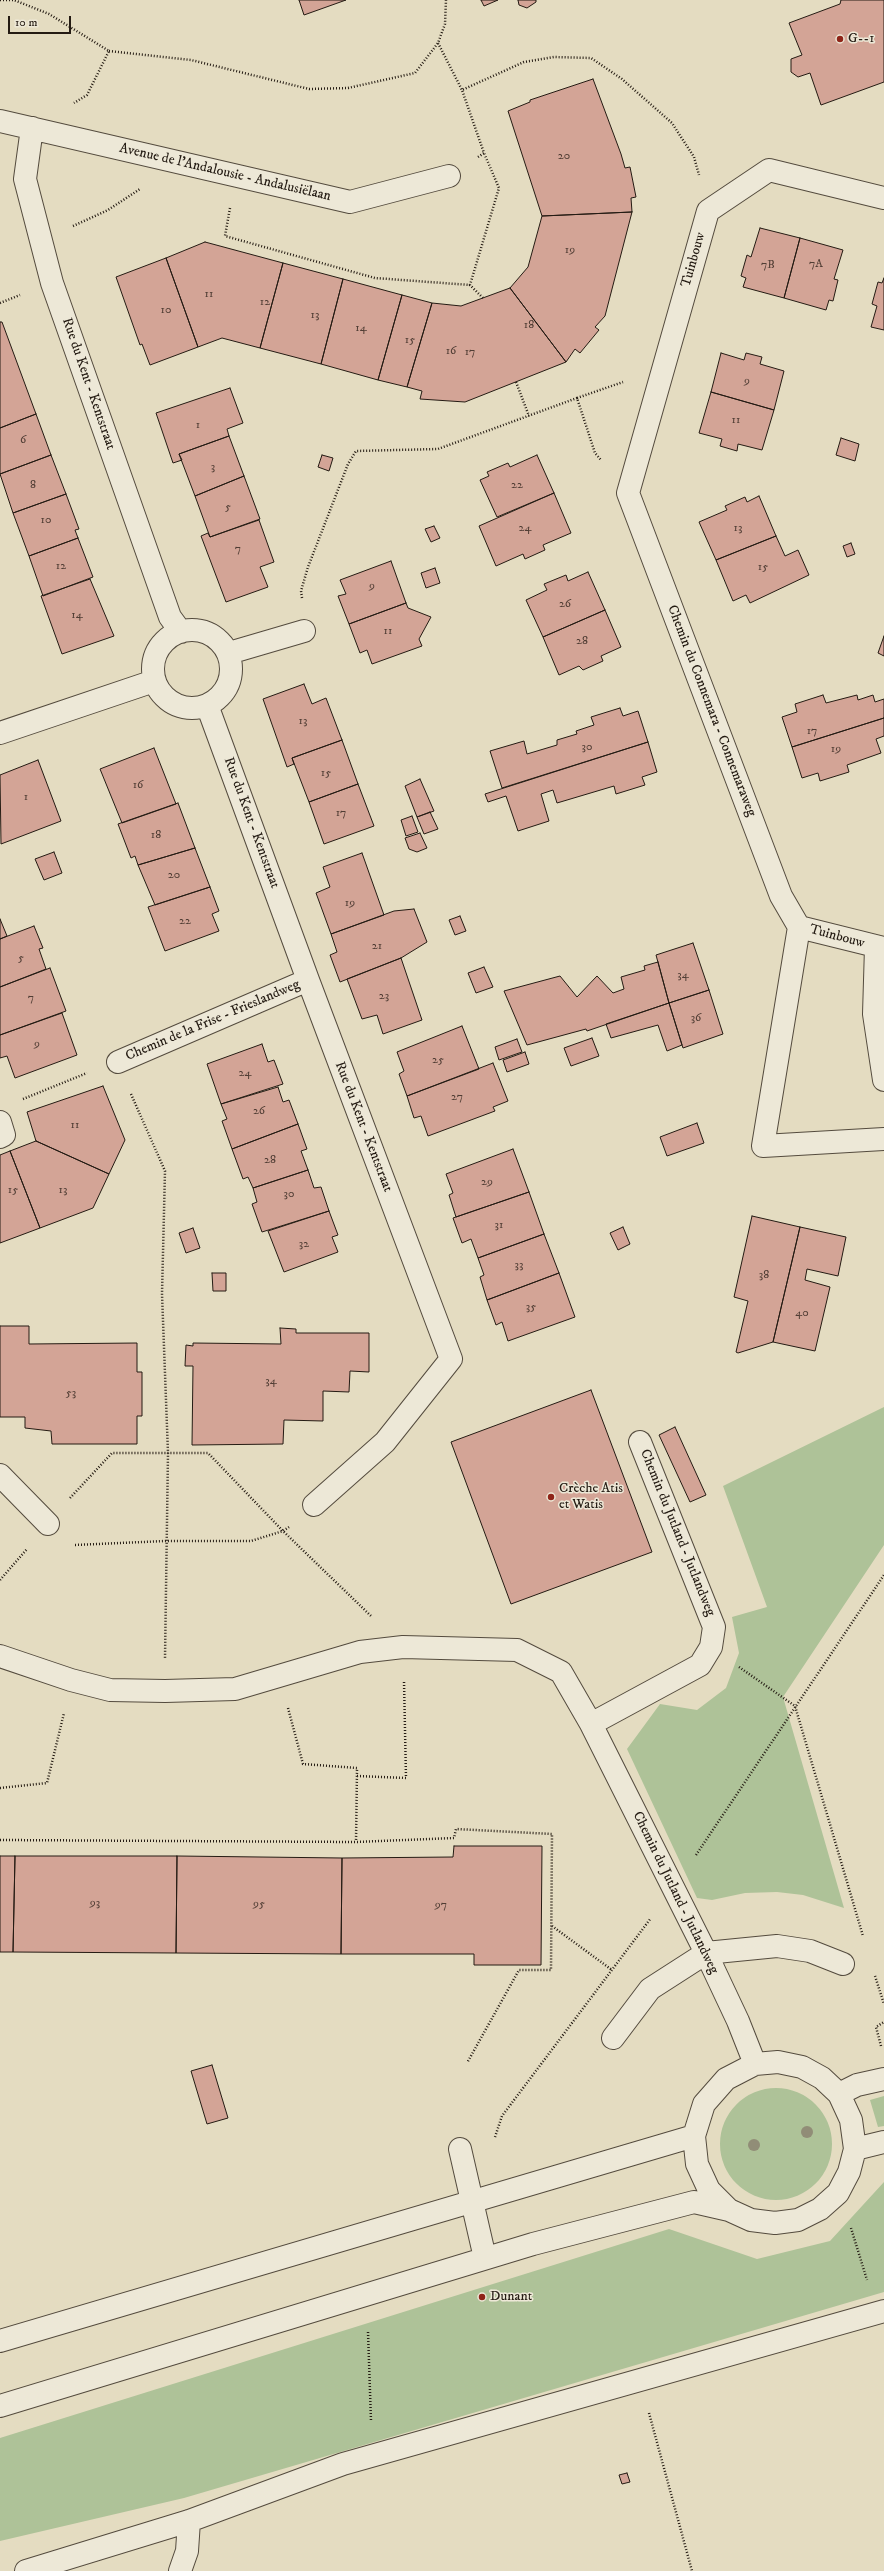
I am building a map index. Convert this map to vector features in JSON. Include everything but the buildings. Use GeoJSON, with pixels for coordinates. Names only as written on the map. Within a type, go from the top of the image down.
{"type":"FeatureCollection","features":[{"type":"Feature","properties":{"kind":"street","name":"Avenue de l'Andalousie - Andalusiëlaan"},"geometry":{"type":"LineString","coordinates":[[0,121],[350,202],[449,176]]}},
{"type":"Feature","properties":{"kind":"street","name":"Rue du Kent - Kentstraat"},"geometry":{"type":"LineString","coordinates":[[32,128],[25,179],[52,283],[170,617],[181,632]]}},
{"type":"Feature","properties":{"kind":"street"},"geometry":{"type":"LineString","coordinates":[[708,211],[769,170],[884,198]]}},
{"type":"Feature","properties":{"kind":"street","name":"Tuinbouw"},"geometry":{"type":"LineString","coordinates":[[628,494],[708,211]]}},
{"type":"Feature","properties":{"kind":"street","name":"Chemin du Connemara - Connemaraweg"},"geometry":{"type":"LineString","coordinates":[[628,494],[781,896],[799,927]]}},
{"type":"Feature","properties":{"kind":"street"},"geometry":{"type":"LineString","coordinates":[[229,653],[304,631]]}},
{"type":"Feature","properties":{"kind":"street"},"geometry":{"type":"LineString","coordinates":[[181,632],[204,632],[219,639],[229,653],[230,665],[226,687],[220,696],[207,705],[188,708],[167,700],[154,681],[153,665],[157,650],[167,638],[181,632]]}},
{"type":"Feature","properties":{"kind":"street"},"geometry":{"type":"LineString","coordinates":[[0,733],[154,681]]}},
{"type":"Feature","properties":{"kind":"street","name":"Rue du Kent - Kentstraat"},"geometry":{"type":"LineString","coordinates":[[207,705],[308,980],[451,1359],[384,1442],[314,1505]]}},
{"type":"Feature","properties":{"kind":"street"},"geometry":{"type":"LineString","coordinates":[[799,927],[763,1146],[884,1139]]}},
{"type":"Feature","properties":{"kind":"street","name":"Tuinbouw"},"geometry":{"type":"LineString","coordinates":[[799,927],[880,948],[874,1014],[884,1080]]}},
{"type":"Feature","properties":{"kind":"street","name":"Chemin de la Frise - Frieslandweg"},"geometry":{"type":"LineString","coordinates":[[118,1062],[308,980]]}},
{"type":"Feature","properties":{"kind":"street"},"geometry":{"type":"LineString","coordinates":[[0,1122],[4,1135],[0,1137]]}},
{"type":"Feature","properties":{"kind":"street","name":"Chemin du Jutland - Jutlandweg"},"geometry":{"type":"LineString","coordinates":[[591,1724],[700,1665],[711,1647],[714,1627],[640,1442]]}},
{"type":"Feature","properties":{"kind":"street"},"geometry":{"type":"LineString","coordinates":[[0,1475],[48,1524]]}},
{"type":"Feature","properties":{"kind":"street","name":"Chemin du Jutland - Jutlandweg"},"geometry":{"type":"LineString","coordinates":[[0,1656],[71,1680],[110,1690],[165,1691],[235,1688],[360,1652],[403,1647],[517,1650],[561,1672],[591,1724],[706,1953],[738,2021],[755,2064]]}},
{"type":"Feature","properties":{"kind":"street"},"geometry":{"type":"LineString","coordinates":[[613,2038],[650,1988],[706,1953],[777,1946],[810,1951],[843,1964]]}},
{"type":"Feature","properties":{"kind":"street"},"geometry":{"type":"LineString","coordinates":[[0,2406],[485,2258],[694,2202],[729,2210],[751,2220],[775,2223],[798,2220],[820,2209],[838,2193],[849,2172],[854,2149],[851,2120],[839,2094],[822,2078],[802,2067],[778,2062],[755,2064],[726,2079],[704,2104],[694,2136],[697,2164],[709,2190],[729,2210]]}},
{"type":"Feature","properties":{"kind":"street"},"geometry":{"type":"LineString","coordinates":[[839,2094],[857,2085],[884,2079]]}},
{"type":"Feature","properties":{"kind":"street"},"geometry":{"type":"LineString","coordinates":[[0,2341],[694,2136]]}},
{"type":"Feature","properties":{"kind":"street"},"geometry":{"type":"LineString","coordinates":[[854,2149],[884,2142]]}},
{"type":"Feature","properties":{"kind":"street"},"geometry":{"type":"LineString","coordinates":[[460,2149],[485,2258]]}},
{"type":"Feature","properties":{"kind":"street"},"geometry":{"type":"LineString","coordinates":[[36,2570],[189,2521],[343,2464],[884,2311]]}},
{"type":"Feature","properties":{"kind":"street"},"geometry":{"type":"LineString","coordinates":[[180,2571],[187,2551],[189,2521]]}},
{"type":"Feature","properties":{"kind":"path"},"geometry":{"type":"LineString","coordinates":[[0,0],[14,0],[49,14],[108,51],[191,60],[309,89],[348,88],[415,73],[438,43],[445,24],[446,0]]}},
{"type":"Feature","properties":{"kind":"path"},"geometry":{"type":"LineString","coordinates":[[438,43],[462,90],[484,153],[499,188],[470,285]]}},
{"type":"Feature","properties":{"kind":"path"},"geometry":{"type":"LineString","coordinates":[[32,128],[87,95],[108,51]]}},
{"type":"Feature","properties":{"kind":"path"},"geometry":{"type":"LineString","coordinates":[[462,90],[524,62],[554,57],[591,58],[622,79],[672,123],[694,157],[708,211]]}},
{"type":"Feature","properties":{"kind":"path"},"geometry":{"type":"LineString","coordinates":[[449,176],[484,153]]}},
{"type":"Feature","properties":{"kind":"path"},"geometry":{"type":"LineString","coordinates":[[40,236],[66,229],[108,210],[140,189],[150,156]]}},
{"type":"Feature","properties":{"kind":"path"},"geometry":{"type":"LineString","coordinates":[[236,176],[225,236],[375,278],[470,285],[483,298]]}},
{"type":"Feature","properties":{"kind":"path"},"geometry":{"type":"LineString","coordinates":[[304,631],[301,591],[348,464],[356,450],[438,449],[625,381],[659,386]]}},
{"type":"Feature","properties":{"kind":"path"},"geometry":{"type":"LineString","coordinates":[[516,382],[529,416]]}},
{"type":"Feature","properties":{"kind":"path"},"geometry":{"type":"LineString","coordinates":[[577,398],[595,452],[628,494]]}},
{"type":"Feature","properties":{"kind":"path"},"geometry":{"type":"LineString","coordinates":[[22,1099],[118,1062],[165,1171],[162,1294],[168,1453],[165,1541],[165,1691]]}},
{"type":"Feature","properties":{"kind":"path"},"geometry":{"type":"LineString","coordinates":[[0,1580],[57,1512],[112,1453],[208,1453],[283,1531],[403,1647],[406,1778],[357,1776]]}},
{"type":"Feature","properties":{"kind":"path"},"geometry":{"type":"LineString","coordinates":[[48,1524],[76,1545],[165,1541],[251,1541],[283,1531],[314,1505]]}},
{"type":"Feature","properties":{"kind":"path"},"geometry":{"type":"LineString","coordinates":[[495,2137],[502,2116],[673,1889],[884,1575]]}},
{"type":"Feature","properties":{"kind":"path"},"geometry":{"type":"LineString","coordinates":[[711,1647],[795,1706],[864,1939]]}},
{"type":"Feature","properties":{"kind":"path"},"geometry":{"type":"LineString","coordinates":[[280,1676],[303,1764],[357,1768],[356,1842]]}},
{"type":"Feature","properties":{"kind":"path"},"geometry":{"type":"LineString","coordinates":[[0,1788],[47,1783],[71,1680]]}},
{"type":"Feature","properties":{"kind":"path"},"geometry":{"type":"LineString","coordinates":[[0,1840],[356,1842],[454,1838],[456,1829],[552,1834],[551,1970],[519,1970],[468,2063]]}},
{"type":"Feature","properties":{"kind":"path"},"geometry":{"type":"LineString","coordinates":[[552,1926],[612,1970]]}},
{"type":"Feature","properties":{"kind":"path"},"geometry":{"type":"LineString","coordinates":[[873,1968],[884,2004]]}},
{"type":"Feature","properties":{"kind":"path"},"geometry":{"type":"LineString","coordinates":[[883,2053],[876,2026],[884,2022]]}},
{"type":"Feature","properties":{"kind":"path"},"geometry":{"type":"LineString","coordinates":[[838,2193],[849,2220],[869,2287],[884,2311]]}},
{"type":"Feature","properties":{"kind":"path"},"geometry":{"type":"LineString","coordinates":[[372,2429],[366,2332],[373,2330]]}},
{"type":"Feature","properties":{"kind":"path"},"geometry":{"type":"LineString","coordinates":[[640,2380],[692,2571]]}},
{"type":"Feature","properties":{"kind":"green space"},"geometry":{"type":"Polygon","coordinates":[[[884,1407],[884,1545],[783,1697],[844,1908],[803,1895],[777,1892],[745,1893],[712,1900],[697,1898],[627,1749],[660,1704],[697,1710],[726,1688],[739,1653],[732,1617],[767,1607],[723,1486],[884,1407]]]}},
{"type":"Feature","properties":{"kind":"green space"},"geometry":{"type":"Polygon","coordinates":[[[776,2088],[798,2092],[816,2104],[828,2122],[832,2144],[828,2166],[816,2184],[798,2196],[776,2200],[754,2196],[736,2184],[724,2166],[720,2144],[724,2122],[736,2104],[754,2092],[776,2088]]]}},
{"type":"Feature","properties":{"kind":"green space"},"geometry":{"type":"Polygon","coordinates":[[[884,2096],[884,2126],[878,2127],[870,2100],[884,2096]]]}},
{"type":"Feature","properties":{"kind":"green space"},"geometry":{"type":"Polygon","coordinates":[[[884,2182],[884,2292],[184,2498],[0,2541],[0,2438],[669,2229],[757,2259],[830,2241],[884,2182]]]}},
{"type":"Feature","properties":{"kind":"place","name":"G--1"},"geometry":{"type":"Point","coordinates":[840,39]}},
{"type":"Feature","properties":{"kind":"place","name":"Crèche Atis et Watis"},"geometry":{"type":"Point","coordinates":[551,1497]}},
{"type":"Feature","properties":{"kind":"place","name":"Dunant"},"geometry":{"type":"Point","coordinates":[482,2297]}}]}
